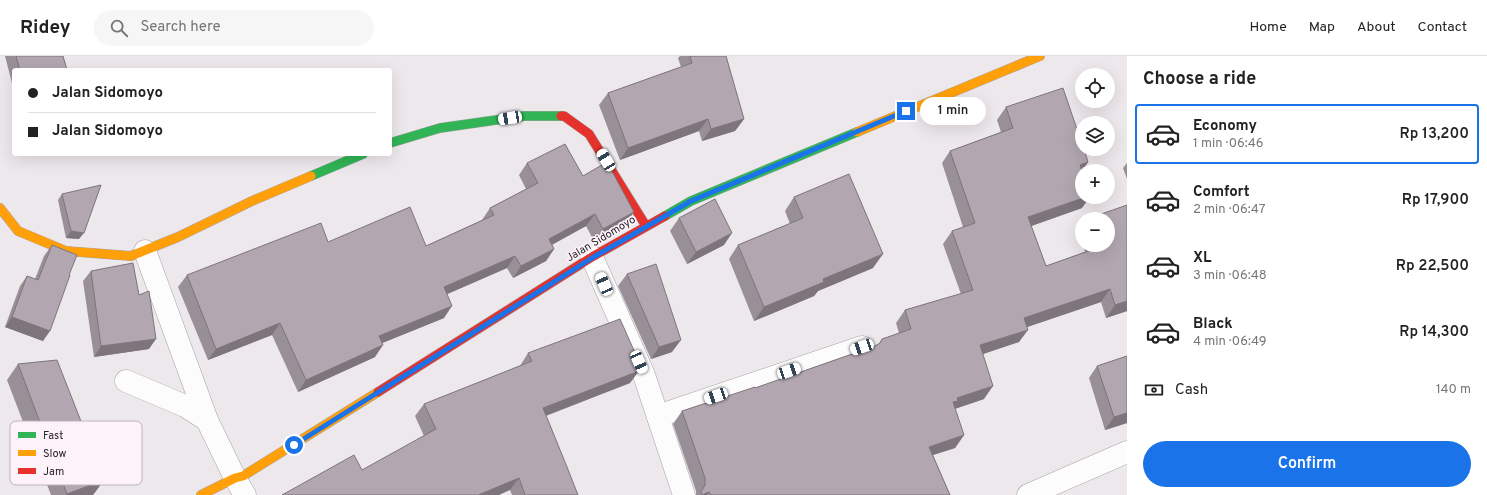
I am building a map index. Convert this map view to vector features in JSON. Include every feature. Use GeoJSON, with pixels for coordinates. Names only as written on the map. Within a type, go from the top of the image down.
{"type":"FeatureCollection","features":[{"type":"Feature","properties":{"kind":"main road","name":"Jalan Sidomoyo"},"geometry":{"type":"LineString","coordinates":[[201,495],[240,487],[243,476],[592,258],[691,201],[1040,56]]}},
{"type":"Feature","properties":{"kind":"main road"},"geometry":{"type":"LineString","coordinates":[[392,142],[440,128],[524,116],[564,116],[590,134],[646,226]]}},
{"type":"Feature","properties":{"kind":"main road"},"geometry":{"type":"LineString","coordinates":[[0,208],[18,231],[66,251],[131,256],[178,237],[252,201],[358,156]]}},
{"type":"Feature","properties":{"kind":"street"},"geometry":{"type":"LineString","coordinates":[[145,251],[207,420],[240,487]]}},
{"type":"Feature","properties":{"kind":"street"},"geometry":{"type":"LineString","coordinates":[[592,258],[644,376],[684,495]]}},
{"type":"Feature","properties":{"kind":"street"},"geometry":{"type":"LineString","coordinates":[[658,416],[862,347]]}},
{"type":"Feature","properties":{"kind":"street"},"geometry":{"type":"LineString","coordinates":[[126,381],[185,406],[207,420]]}},
{"type":"Feature","properties":{"kind":"street"},"geometry":{"type":"LineString","coordinates":[[1028,495],[1127,452]]}},
{"type":"Feature","properties":{"kind":"building"},"geometry":{"type":"Polygon","coordinates":[[[16,56],[63,56],[66,68],[19,68],[16,56]]]}},
{"type":"Feature","properties":{"kind":"building"},"geometry":{"type":"Polygon","coordinates":[[[690,56],[726,56],[744,119],[711,129],[708,119],[628,148],[608,93],[692,63],[690,56]]]}},
{"type":"Feature","properties":{"kind":"building"},"geometry":{"type":"Polygon","coordinates":[[[1063,88],[1075,123],[1075,156],[1086,156],[1088,162],[1075,164],[1075,201],[1028,217],[1046,266],[1086,252],[1115,252],[1115,212],[1107,212],[1127,205],[1127,301],[1115,305],[1110,289],[1024,318],[1028,330],[980,345],[993,386],[957,398],[958,401],[953,402],[964,435],[929,447],[950,495],[711,495],[709,492],[702,495],[701,492],[705,485],[705,478],[682,411],[755,388],[875,346],[880,343],[882,339],[911,329],[905,310],[973,290],[952,231],[975,223],[950,151],[1013,128],[1006,107],[1063,88]]]}},
{"type":"Feature","properties":{"kind":"building"},"geometry":{"type":"Polygon","coordinates":[[[565,144],[583,176],[607,162],[634,212],[603,229],[595,214],[549,239],[554,249],[521,266],[515,256],[444,287],[452,306],[379,336],[383,345],[306,380],[280,323],[216,349],[187,275],[321,223],[328,242],[410,207],[426,246],[494,215],[490,208],[538,183],[527,163],[565,144]]]}},
{"type":"Feature","properties":{"kind":"building"},"geometry":{"type":"Polygon","coordinates":[[[849,174],[883,254],[823,279],[824,282],[764,307],[738,245],[803,218],[794,197],[849,174]]]}},
{"type":"Feature","properties":{"kind":"building"},"geometry":{"type":"Polygon","coordinates":[[[101,185],[84,233],[71,231],[62,194],[101,185]]]}},
{"type":"Feature","properties":{"kind":"building"},"geometry":{"type":"Polygon","coordinates":[[[715,199],[732,233],[696,252],[679,218],[715,199]]]}},
{"type":"Feature","properties":{"kind":"building"},"geometry":{"type":"Polygon","coordinates":[[[52,245],[77,255],[50,331],[12,317],[27,276],[38,280],[52,245]]]}},
{"type":"Feature","properties":{"kind":"building"},"geometry":{"type":"Polygon","coordinates":[[[133,263],[139,295],[149,291],[156,339],[101,346],[91,271],[133,263]]]}},
{"type":"Feature","properties":{"kind":"building"},"geometry":{"type":"Polygon","coordinates":[[[656,264],[681,340],[659,347],[627,274],[656,264]]]}},
{"type":"Feature","properties":{"kind":"building"},"geometry":{"type":"Polygon","coordinates":[[[620,319],[636,355],[633,356],[639,371],[543,408],[578,495],[525,495],[519,478],[478,495],[282,495],[354,455],[362,470],[436,429],[424,404],[532,361],[528,353],[620,319]]]}},
{"type":"Feature","properties":{"kind":"building"},"geometry":{"type":"Polygon","coordinates":[[[1127,356],[1127,413],[1114,417],[1097,366],[1127,356]]]}},
{"type":"Feature","properties":{"kind":"building"},"geometry":{"type":"Polygon","coordinates":[[[57,360],[81,421],[39,421],[18,364],[57,360]]]}},
{"type":"Feature","properties":{"kind":"building"},"geometry":{"type":"Polygon","coordinates":[[[64,485],[91,485],[67,494],[64,485]]]}},
{"type":"Feature","properties":{"kind":"traffic: fast"},"geometry":{"type":"LineString","coordinates":[[392,142],[440,128],[524,116],[561,116]]}},
{"type":"Feature","properties":{"kind":"traffic: fast"},"geometry":{"type":"LineString","coordinates":[[665,216],[691,201],[857,132]]}},
{"type":"Feature","properties":{"kind":"traffic: fast"},"geometry":{"type":"LineString","coordinates":[[311,176],[358,156]]}},
{"type":"Feature","properties":{"kind":"traffic: slow"},"geometry":{"type":"LineString","coordinates":[[857,132],[1040,56]]}},
{"type":"Feature","properties":{"kind":"traffic: slow"},"geometry":{"type":"LineString","coordinates":[[0,208],[18,231],[66,251],[131,256],[178,237],[252,201],[311,176]]}},
{"type":"Feature","properties":{"kind":"traffic: slow"},"geometry":{"type":"LineString","coordinates":[[201,495],[235,478],[243,476],[378,392]]}},
{"type":"Feature","properties":{"kind":"traffic: jam"},"geometry":{"type":"LineString","coordinates":[[561,116],[564,116],[589,134],[646,226]]}},
{"type":"Feature","properties":{"kind":"traffic: jam"},"geometry":{"type":"LineString","coordinates":[[378,392],[592,257],[665,216]]}},
{"type":"Feature","properties":{"kind":"route"},"geometry":{"type":"LineString","coordinates":[[294,445],[592,258],[691,201],[906,111]]}}]}
